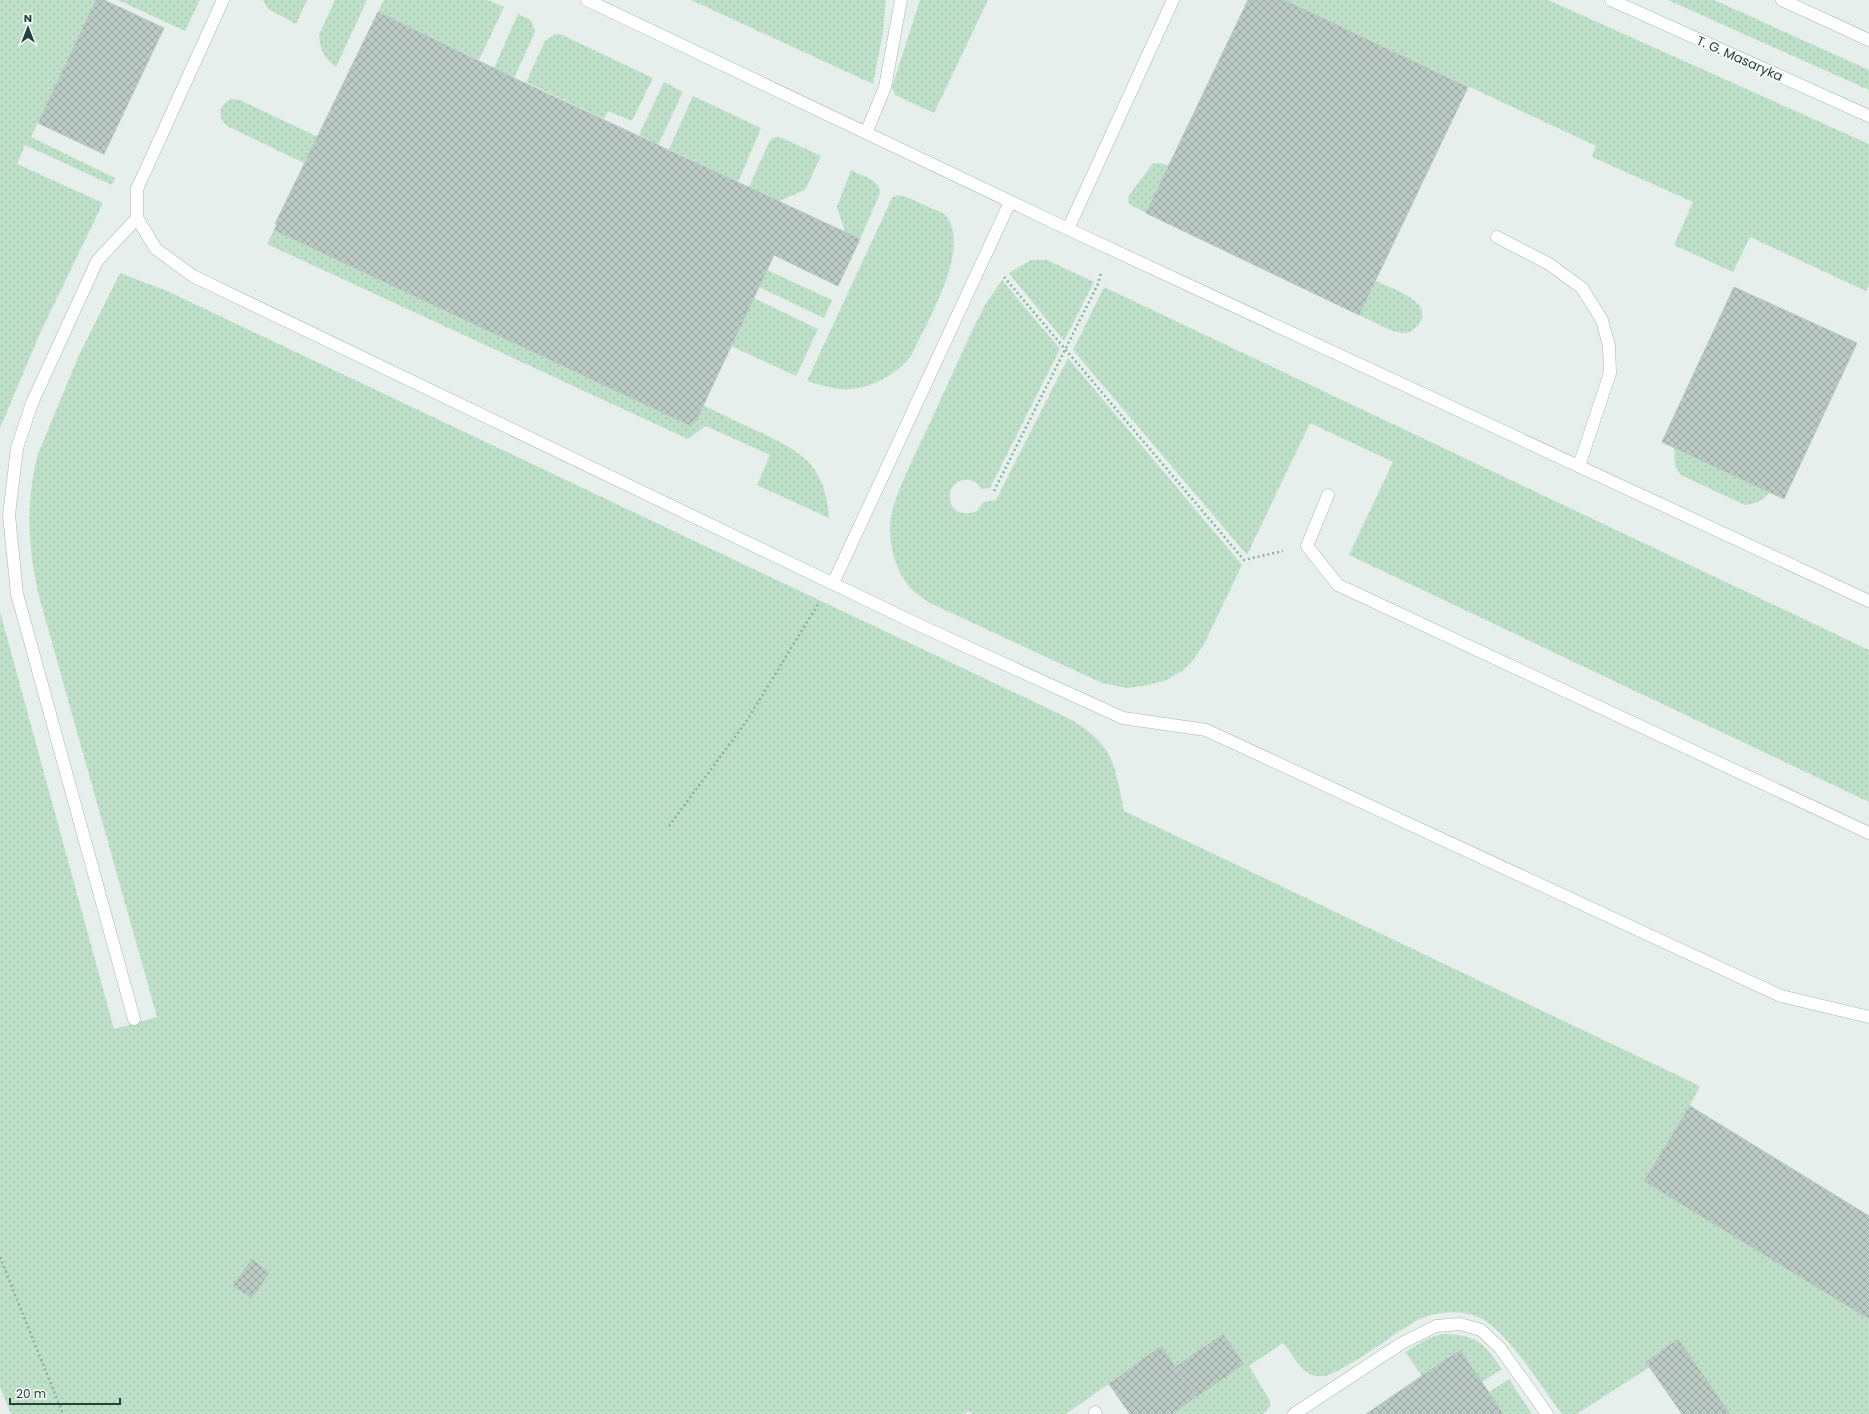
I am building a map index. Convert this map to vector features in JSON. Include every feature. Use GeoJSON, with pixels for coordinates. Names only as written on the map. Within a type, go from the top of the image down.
{"type":"FeatureCollection","features":[{"type":"Feature","properties":{"kind":"street"},"geometry":{"type":"LineString","coordinates":[[223,0],[137,189],[137,218],[156,249],[193,276],[1123,718],[1206,730],[1781,996],[1869,1017]]}},
{"type":"Feature","properties":{"kind":"street"},"geometry":{"type":"LineString","coordinates":[[587,0],[1010,202],[1869,602]]}},
{"type":"Feature","properties":{"kind":"street"},"geometry":{"type":"LineString","coordinates":[[866,133],[885,87],[901,0]]}},
{"type":"Feature","properties":{"kind":"street"},"geometry":{"type":"LineString","coordinates":[[1068,229],[1173,0]]}},
{"type":"Feature","properties":{"kind":"street","name":"T. G. Masaryka"},"geometry":{"type":"LineString","coordinates":[[1611,0],[1869,116]]}},
{"type":"Feature","properties":{"kind":"street"},"geometry":{"type":"LineString","coordinates":[[1782,0],[1869,40]]}},
{"type":"Feature","properties":{"kind":"street"},"geometry":{"type":"LineString","coordinates":[[834,580],[1010,202]]}},
{"type":"Feature","properties":{"kind":"street"},"geometry":{"type":"LineString","coordinates":[[134,1019],[17,594],[9,515],[18,448],[32,403],[97,261],[137,218]]}},
{"type":"Feature","properties":{"kind":"street"},"geometry":{"type":"LineString","coordinates":[[1497,237],[1549,264],[1582,288],[1602,320],[1609,346],[1610,373],[1579,466]]}},
{"type":"Feature","properties":{"kind":"street"},"geometry":{"type":"LineString","coordinates":[[1328,495],[1307,546],[1338,585],[1869,833]]}},
{"type":"Feature","properties":{"kind":"street"},"geometry":{"type":"LineString","coordinates":[[1294,1414],[1402,1343],[1436,1326],[1460,1324],[1481,1330],[1500,1348],[1547,1414]]}},
{"type":"Feature","properties":{"kind":"path"},"geometry":{"type":"LineString","coordinates":[[994,491],[1098,284],[1110,248]]}},
{"type":"Feature","properties":{"kind":"path"},"geometry":{"type":"LineString","coordinates":[[986,256],[1244,560],[1307,546]]}},
{"type":"Feature","properties":{"kind":"path"},"geometry":{"type":"LineString","coordinates":[[669,826],[746,722],[834,580]]}},
{"type":"Feature","properties":{"kind":"path"},"geometry":{"type":"LineString","coordinates":[[0,1257],[63,1414]]}},
{"type":"Feature","properties":{"kind":"green space"},"geometry":{"type":"Polygon","coordinates":[[[0,0],[96,0],[31,137],[115,178],[112,185],[25,145],[17,164],[103,203],[41,331],[0,428],[0,0]]]}},
{"type":"Feature","properties":{"kind":"green space"},"geometry":{"type":"Polygon","coordinates":[[[118,0],[200,0],[185,31],[118,0]]]}},
{"type":"Feature","properties":{"kind":"green space"},"geometry":{"type":"Polygon","coordinates":[[[263,0],[307,0],[296,24],[268,9],[263,0]]]}},
{"type":"Feature","properties":{"kind":"green space"},"geometry":{"type":"Polygon","coordinates":[[[335,0],[367,0],[336,67],[323,53],[319,35],[335,0]]]}},
{"type":"Feature","properties":{"kind":"green space"},"geometry":{"type":"Polygon","coordinates":[[[384,0],[488,0],[504,7],[479,60],[378,12],[384,0]]]}},
{"type":"Feature","properties":{"kind":"green space"},"geometry":{"type":"Polygon","coordinates":[[[691,0],[886,0],[883,32],[873,84],[691,0]]]}},
{"type":"Feature","properties":{"kind":"green space"},"geometry":{"type":"Polygon","coordinates":[[[920,0],[988,0],[934,113],[895,95],[892,87],[920,0]]]}},
{"type":"Feature","properties":{"kind":"green space"},"geometry":{"type":"Polygon","coordinates":[[[1284,0],[1548,0],[1869,144],[1869,285],[1866,291],[1750,237],[1733,272],[1674,245],[1693,202],[1592,157],[1596,146],[1284,0]]]}},
{"type":"Feature","properties":{"kind":"green space"},"geometry":{"type":"Polygon","coordinates":[[[1668,0],[1714,0],[1869,70],[1869,90],[1668,0]]]}},
{"type":"Feature","properties":{"kind":"green space"},"geometry":{"type":"Polygon","coordinates":[[[518,14],[531,20],[535,32],[514,78],[494,68],[518,14]]]}},
{"type":"Feature","properties":{"kind":"green space"},"geometry":{"type":"Polygon","coordinates":[[[555,34],[560,34],[653,78],[632,121],[608,111],[604,119],[526,82],[545,41],[555,34]]]}},
{"type":"Feature","properties":{"kind":"green space"},"geometry":{"type":"Polygon","coordinates":[[[664,82],[683,92],[658,145],[639,135],[664,82]]]}},
{"type":"Feature","properties":{"kind":"green space"},"geometry":{"type":"Polygon","coordinates":[[[693,96],[761,128],[738,182],[669,149],[693,96]]]}},
{"type":"Feature","properties":{"kind":"green space"},"geometry":{"type":"Polygon","coordinates":[[[231,99],[240,100],[318,137],[304,163],[227,126],[220,115],[220,111],[223,105],[231,99]]]}},
{"type":"Feature","properties":{"kind":"green space"},"geometry":{"type":"Polygon","coordinates":[[[776,137],[782,138],[821,156],[805,190],[779,201],[749,187],[770,140],[776,137]]]}},
{"type":"Feature","properties":{"kind":"green space"},"geometry":{"type":"Polygon","coordinates":[[[1153,163],[1160,163],[1168,166],[1146,213],[1129,204],[1128,197],[1153,163]]]}},
{"type":"Feature","properties":{"kind":"green space"},"geometry":{"type":"Polygon","coordinates":[[[851,170],[865,176],[877,184],[880,193],[860,239],[845,232],[837,207],[851,170]]]}},
{"type":"Feature","properties":{"kind":"green space"},"geometry":{"type":"Polygon","coordinates":[[[898,195],[912,199],[942,213],[946,216],[953,230],[954,247],[950,266],[936,306],[911,356],[889,376],[870,385],[851,389],[832,388],[807,381],[892,198],[898,195]]]}},
{"type":"Feature","properties":{"kind":"green space"},"geometry":{"type":"Polygon","coordinates":[[[274,230],[691,426],[703,405],[777,441],[801,455],[817,474],[823,486],[827,500],[829,518],[757,485],[770,455],[706,426],[688,439],[267,244],[274,230]]]}},
{"type":"Feature","properties":{"kind":"green space"},"geometry":{"type":"Polygon","coordinates":[[[1031,260],[1047,260],[1094,282],[1064,341],[1009,273],[1031,260]]]}},
{"type":"Feature","properties":{"kind":"green space"},"geometry":{"type":"Polygon","coordinates":[[[767,270],[832,300],[824,318],[759,287],[767,270]]]}},
{"type":"Feature","properties":{"kind":"green space"},"geometry":{"type":"Polygon","coordinates":[[[120,273],[167,291],[1068,718],[1083,727],[1095,737],[1110,756],[1118,780],[1124,811],[1700,1086],[1690,1106],[1644,1181],[1869,1319],[1869,1414],[1730,1414],[1678,1339],[1647,1362],[1650,1367],[1577,1414],[1562,1414],[1517,1352],[1497,1330],[1479,1317],[1470,1314],[1451,1312],[1431,1315],[1414,1322],[1360,1358],[1326,1376],[1311,1375],[1301,1367],[1283,1343],[1249,1366],[1270,1401],[1270,1406],[1263,1414],[1172,1414],[1244,1364],[1222,1334],[1175,1367],[1161,1347],[1066,1414],[972,1414],[969,1411],[964,1414],[11,1414],[0,1387],[0,612],[114,1029],[157,1017],[40,600],[33,564],[30,527],[31,490],[38,454],[79,355],[120,273]]]}},
{"type":"Feature","properties":{"kind":"green space"},"geometry":{"type":"Polygon","coordinates":[[[1002,280],[1060,349],[990,488],[981,489],[971,480],[960,481],[954,485],[950,492],[952,506],[957,511],[966,513],[977,511],[983,502],[996,500],[1068,358],[1242,565],[1203,646],[1193,660],[1182,671],[1167,680],[1149,685],[1127,688],[1102,683],[930,603],[909,587],[898,567],[894,557],[890,537],[891,517],[896,498],[974,327],[985,305],[1002,280]]]}},
{"type":"Feature","properties":{"kind":"green space"},"geometry":{"type":"Polygon","coordinates":[[[1376,281],[1400,292],[1417,303],[1421,309],[1422,317],[1418,325],[1413,330],[1407,333],[1397,332],[1359,315],[1376,281]]]}},
{"type":"Feature","properties":{"kind":"green space"},"geometry":{"type":"Polygon","coordinates":[[[1104,287],[1869,650],[1869,802],[1349,555],[1393,462],[1310,423],[1247,555],[1073,350],[1104,287]]]}},
{"type":"Feature","properties":{"kind":"green space"},"geometry":{"type":"Polygon","coordinates":[[[754,298],[818,329],[796,376],[731,346],[754,298]]]}},
{"type":"Feature","properties":{"kind":"green space"},"geometry":{"type":"Polygon","coordinates":[[[1674,447],[1770,492],[1759,502],[1745,505],[1681,475],[1675,466],[1674,447]]]}},
{"type":"Feature","properties":{"kind":"green space"},"geometry":{"type":"Polygon","coordinates":[[[1441,1334],[1453,1334],[1478,1341],[1484,1346],[1502,1369],[1482,1382],[1459,1350],[1422,1376],[1405,1352],[1427,1339],[1441,1334]]]}},
{"type":"Feature","properties":{"kind":"green space"},"geometry":{"type":"Polygon","coordinates":[[[1509,1379],[1532,1414],[1502,1414],[1503,1413],[1489,1392],[1509,1379]]]}},
{"type":"Feature","properties":{"kind":"building"},"geometry":{"type":"Polygon","coordinates":[[[96,0],[104,0],[164,28],[104,154],[38,123],[96,0]]]}},
{"type":"Feature","properties":{"kind":"building"},"geometry":{"type":"Polygon","coordinates":[[[1248,0],[1284,0],[1468,87],[1359,315],[1146,213],[1248,0]]]}},
{"type":"Feature","properties":{"kind":"building"},"geometry":{"type":"Polygon","coordinates":[[[378,12],[514,78],[860,239],[838,286],[774,255],[696,421],[694,420],[691,426],[274,230],[277,225],[275,224],[378,12]]]}},
{"type":"Feature","properties":{"kind":"building"},"geometry":{"type":"Polygon","coordinates":[[[1734,287],[1857,343],[1784,499],[1662,442],[1734,287]]]}},
{"type":"Feature","properties":{"kind":"building"},"geometry":{"type":"Polygon","coordinates":[[[1690,1106],[1869,1216],[1869,1319],[1644,1181],[1690,1106]]]}},
{"type":"Feature","properties":{"kind":"building"},"geometry":{"type":"Polygon","coordinates":[[[252,1259],[269,1273],[252,1298],[233,1286],[252,1259]]]}},
{"type":"Feature","properties":{"kind":"building"},"geometry":{"type":"Polygon","coordinates":[[[1223,1334],[1244,1364],[1196,1397],[1175,1367],[1223,1334]]]}},
{"type":"Feature","properties":{"kind":"building"},"geometry":{"type":"Polygon","coordinates":[[[1678,1339],[1730,1414],[1682,1414],[1646,1362],[1678,1339]]]}},
{"type":"Feature","properties":{"kind":"building"},"geometry":{"type":"Polygon","coordinates":[[[1161,1346],[1196,1397],[1172,1414],[1130,1414],[1109,1384],[1161,1346]]]}},
{"type":"Feature","properties":{"kind":"building"},"geometry":{"type":"Polygon","coordinates":[[[1460,1350],[1503,1413],[1502,1414],[1366,1414],[1460,1350]]]}}]}
